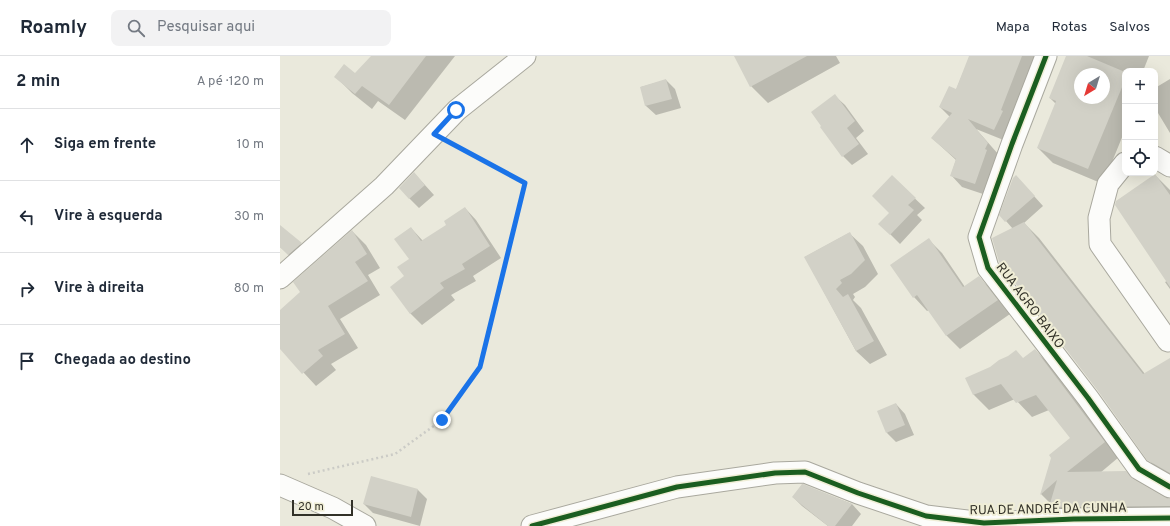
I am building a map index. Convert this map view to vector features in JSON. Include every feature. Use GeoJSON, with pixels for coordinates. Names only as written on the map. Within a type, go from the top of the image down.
{"type":"FeatureCollection","features":[{"type":"Feature","properties":{"kind":"street"},"geometry":{"type":"LineString","coordinates":[[280,278],[384,186],[456,110],[525,56]]}},
{"type":"Feature","properties":{"kind":"street","name":"RUA AGRO BAIXO"},"geometry":{"type":"LineString","coordinates":[[1046,56],[979,236],[988,268],[1088,398],[1139,469],[1170,487]]}},
{"type":"Feature","properties":{"kind":"street"},"geometry":{"type":"LineString","coordinates":[[1158,159],[1170,166]]}},
{"type":"Feature","properties":{"kind":"street"},"geometry":{"type":"LineString","coordinates":[[1122,167],[1108,184],[1099,218],[1100,244],[1168,341]]}},
{"type":"Feature","properties":{"kind":"street","name":"RUA DE ANDRÉ DA CUNHA"},"geometry":{"type":"LineString","coordinates":[[532,526],[677,487],[775,473],[805,472],[858,493],[926,516],[984,523],[1074,519],[1170,518]]}},
{"type":"Feature","properties":{"kind":"street"},"geometry":{"type":"LineString","coordinates":[[280,484],[333,508],[365,526]]}},
{"type":"Feature","properties":{"kind":"path"},"geometry":{"type":"LineString","coordinates":[[303,475],[394,454],[442,420],[480,367],[525,183],[434,134]]}},
{"type":"Feature","properties":{"kind":"building"},"geometry":{"type":"Polygon","coordinates":[[[371,56],[426,56],[389,105],[362,86],[355,94],[334,77],[344,64],[355,73],[371,56]]]}},
{"type":"Feature","properties":{"kind":"building"},"geometry":{"type":"Polygon","coordinates":[[[734,56],[807,56],[750,87],[734,56]]]}},
{"type":"Feature","properties":{"kind":"building"},"geometry":{"type":"Polygon","coordinates":[[[969,56],[1022,56],[1001,110],[1003,111],[994,130],[968,119],[988,143],[975,184],[950,176],[956,159],[931,138],[952,113],[939,107],[949,86],[956,89],[969,56]]]}},
{"type":"Feature","properties":{"kind":"building"},"geometry":{"type":"Polygon","coordinates":[[[1066,56],[1087,56],[1122,71],[1122,87],[1088,169],[1037,148],[1056,101],[1049,98],[1066,56]]]}},
{"type":"Feature","properties":{"kind":"building"},"geometry":{"type":"Polygon","coordinates":[[[666,79],[672,99],[645,106],[640,87],[666,79]]]}},
{"type":"Feature","properties":{"kind":"building"},"geometry":{"type":"Polygon","coordinates":[[[835,94],[855,121],[847,128],[859,144],[842,157],[811,112],[835,94]]]}},
{"type":"Feature","properties":{"kind":"building"},"geometry":{"type":"Polygon","coordinates":[[[414,172],[425,185],[409,199],[399,188],[414,172]]]}},
{"type":"Feature","properties":{"kind":"building"},"geometry":{"type":"Polygon","coordinates":[[[892,175],[916,198],[908,205],[914,210],[890,235],[878,224],[889,213],[872,196],[892,175]]]}},
{"type":"Feature","properties":{"kind":"building"},"geometry":{"type":"Polygon","coordinates":[[[1016,175],[1035,196],[1005,222],[999,215],[1013,178],[1016,175]]]}},
{"type":"Feature","properties":{"kind":"building"},"geometry":{"type":"Polygon","coordinates":[[[1152,176],[1156,176],[1170,195],[1170,287],[1115,205],[1116,201],[1152,176]]]}},
{"type":"Feature","properties":{"kind":"building"},"geometry":{"type":"Polygon","coordinates":[[[465,207],[490,246],[462,264],[465,269],[440,283],[444,288],[410,314],[390,287],[404,276],[397,267],[409,259],[394,239],[411,227],[421,241],[446,225],[444,221],[465,207]]]}},
{"type":"Feature","properties":{"kind":"building"},"geometry":{"type":"Polygon","coordinates":[[[1024,222],[1143,374],[1170,358],[1170,473],[1147,460],[1098,391],[999,262],[992,238],[1024,222]]]}},
{"type":"Feature","properties":{"kind":"building"},"geometry":{"type":"Polygon","coordinates":[[[280,225],[302,243],[288,255],[280,247],[280,225]]]}},
{"type":"Feature","properties":{"kind":"building"},"geometry":{"type":"Polygon","coordinates":[[[352,230],[367,254],[355,262],[368,281],[328,306],[345,334],[318,350],[323,356],[302,374],[280,349],[280,310],[300,292],[293,282],[352,230]]]}},
{"type":"Feature","properties":{"kind":"building"},"geometry":{"type":"Polygon","coordinates":[[[850,232],[865,260],[851,274],[840,280],[842,283],[836,289],[843,297],[848,294],[874,341],[856,351],[804,257],[850,232]]]}},
{"type":"Feature","properties":{"kind":"building"},"geometry":{"type":"Polygon","coordinates":[[[929,238],[963,287],[979,276],[998,300],[946,336],[917,295],[913,298],[890,265],[929,238]]]}},
{"type":"Feature","properties":{"kind":"building"},"geometry":{"type":"Polygon","coordinates":[[[1035,349],[1105,442],[1067,472],[1126,471],[1133,479],[1170,499],[1170,506],[1049,507],[1057,480],[1040,495],[1051,458],[1049,455],[1070,438],[1036,395],[1016,403],[1001,384],[973,395],[965,378],[990,367],[1016,350],[1023,358],[1035,349]]]}},
{"type":"Feature","properties":{"kind":"building"},"geometry":{"type":"Polygon","coordinates":[[[896,403],[905,425],[886,433],[877,411],[896,403]]]}},
{"type":"Feature","properties":{"kind":"building"},"geometry":{"type":"Polygon","coordinates":[[[371,476],[418,489],[411,517],[363,504],[371,476]]]}},
{"type":"Feature","properties":{"kind":"building"},"geometry":{"type":"Polygon","coordinates":[[[802,484],[852,504],[835,526],[828,526],[792,497],[802,484]]]}},
{"type":"Feature","properties":{"kind":"cycle path"},"geometry":{"type":"LineString","coordinates":[[1046,56],[1012,144],[979,237],[988,268],[1088,398],[1139,469],[1170,487]]}},
{"type":"Feature","properties":{"kind":"cycle path"},"geometry":{"type":"LineString","coordinates":[[532,526],[677,487],[775,473],[805,472],[858,493],[926,516],[984,523],[1074,519],[1170,518]]}},
{"type":"Feature","properties":{"kind":"route"},"geometry":{"type":"LineString","coordinates":[[442,420],[480,367],[525,183],[434,134],[456,110]]}}]}
